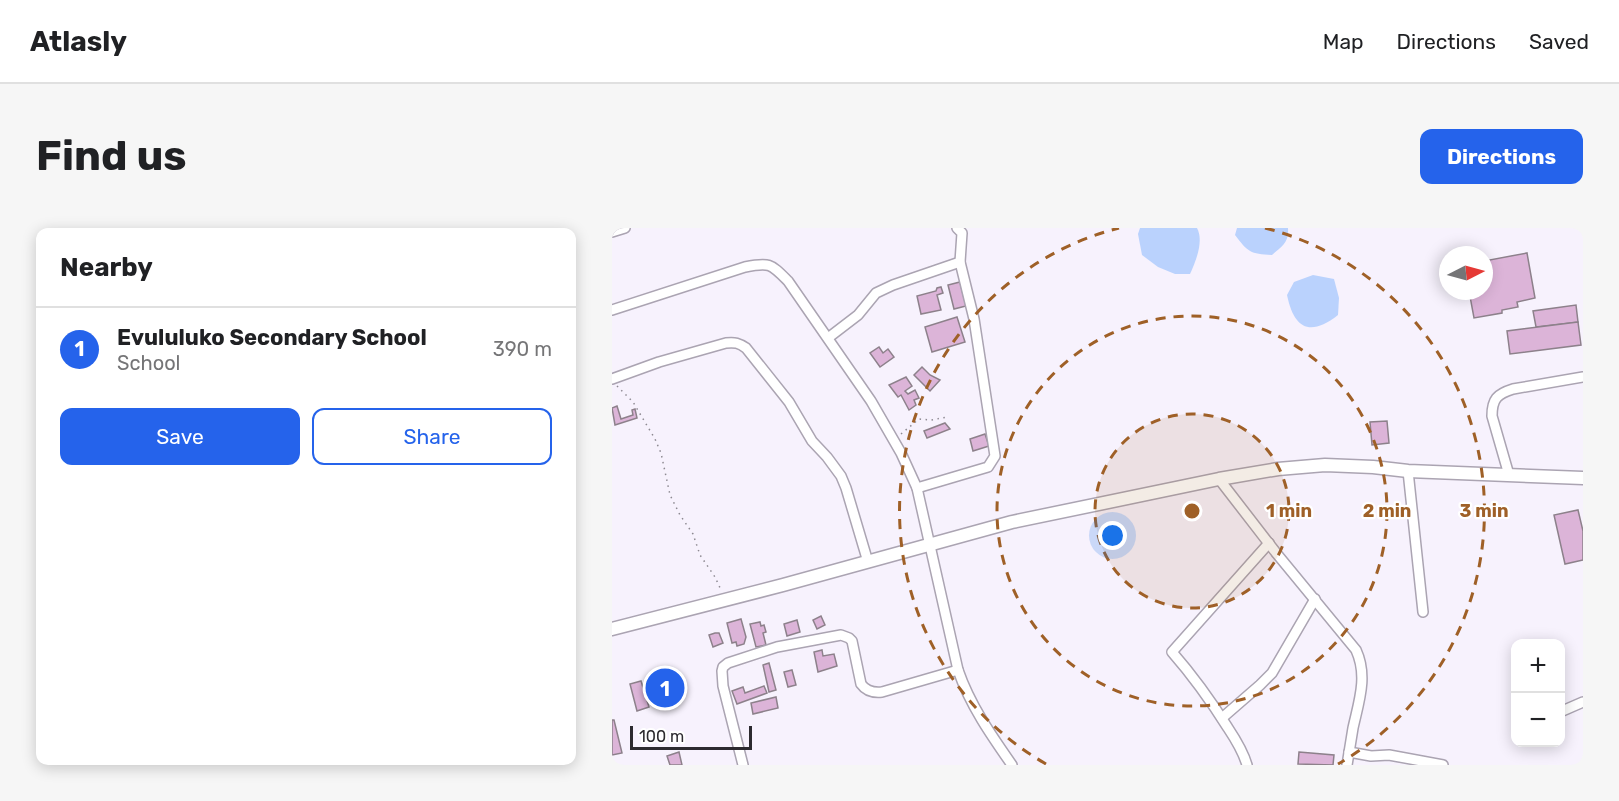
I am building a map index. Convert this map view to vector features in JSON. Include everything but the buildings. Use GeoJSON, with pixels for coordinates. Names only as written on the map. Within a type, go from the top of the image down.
{"type":"FeatureCollection","features":[{"type":"Feature","properties":{"kind":"main road"},"geometry":{"type":"LineString","coordinates":[[612,630],[1012,522],[1278,469],[1325,465],[1408,471],[1583,478]]}},
{"type":"Feature","properties":{"kind":"street"},"geometry":{"type":"LineString","coordinates":[[612,232],[625,228]]}},
{"type":"Feature","properties":{"kind":"street"},"geometry":{"type":"LineString","coordinates":[[917,488],[988,467],[995,456],[974,320],[960,262],[962,233],[957,228]]}},
{"type":"Feature","properties":{"kind":"street"},"geometry":{"type":"LineString","coordinates":[[828,338],[858,315],[876,293],[960,262]]}},
{"type":"Feature","properties":{"kind":"street"},"geometry":{"type":"LineString","coordinates":[[612,310],[759,264],[775,267],[788,281],[871,401],[901,453],[917,488],[957,670],[983,723],[1012,765]]}},
{"type":"Feature","properties":{"kind":"street"},"geometry":{"type":"LineString","coordinates":[[612,380],[659,362],[726,343],[741,344],[789,402],[812,441],[842,477],[868,562]]}},
{"type":"Feature","properties":{"kind":"street"},"geometry":{"type":"LineString","coordinates":[[1509,475],[1492,416],[1495,398],[1513,389],[1583,377]]}},
{"type":"Feature","properties":{"kind":"street"},"geometry":{"type":"LineString","coordinates":[[1408,471],[1423,612]]}},
{"type":"Feature","properties":{"kind":"street"},"geometry":{"type":"LineString","coordinates":[[1219,479],[1356,650],[1362,669],[1363,685],[1347,765]]}},
{"type":"Feature","properties":{"kind":"street"},"geometry":{"type":"LineString","coordinates":[[1247,765],[1239,746],[1222,718],[1191,673],[1172,652],[1269,543]]}},
{"type":"Feature","properties":{"kind":"street"},"geometry":{"type":"LineString","coordinates":[[1222,718],[1272,673],[1315,599]]}},
{"type":"Feature","properties":{"kind":"street"},"geometry":{"type":"LineString","coordinates":[[743,765],[723,686],[722,671],[728,663],[777,647],[841,634],[852,641],[861,684],[870,692],[882,692],[957,670]]}},
{"type":"Feature","properties":{"kind":"street"},"geometry":{"type":"LineString","coordinates":[[1565,710],[1583,702]]}},
{"type":"Feature","properties":{"kind":"street"},"geometry":{"type":"LineString","coordinates":[[1349,752],[1371,756],[1389,755],[1443,765]]}},
{"type":"Feature","properties":{"kind":"path"},"geometry":{"type":"LineString","coordinates":[[612,380],[633,402],[656,439],[670,495],[693,534],[700,555],[715,577],[725,601]]}},
{"type":"Feature","properties":{"kind":"path"},"geometry":{"type":"LineString","coordinates":[[898,437],[919,419],[931,420],[948,417]]}},
{"type":"Feature","properties":{"kind":"water"},"geometry":{"type":"Polygon","coordinates":[[[1140,228],[1197,228],[1200,239],[1197,257],[1190,274],[1175,274],[1158,267],[1142,255],[1138,234],[1140,228]]]}},
{"type":"Feature","properties":{"kind":"water"},"geometry":{"type":"Polygon","coordinates":[[[1237,228],[1288,228],[1288,233],[1286,241],[1279,249],[1272,255],[1265,255],[1247,249],[1235,235],[1237,228]]]}},
{"type":"Feature","properties":{"kind":"water"},"geometry":{"type":"Polygon","coordinates":[[[1313,275],[1334,279],[1339,298],[1338,315],[1319,326],[1311,327],[1305,326],[1294,316],[1287,295],[1294,282],[1313,275]]]}},
{"type":"Feature","properties":{"kind":"place","name":"Evululuko Secondary School"},"geometry":{"type":"Point","coordinates":[665,688]}}]}
